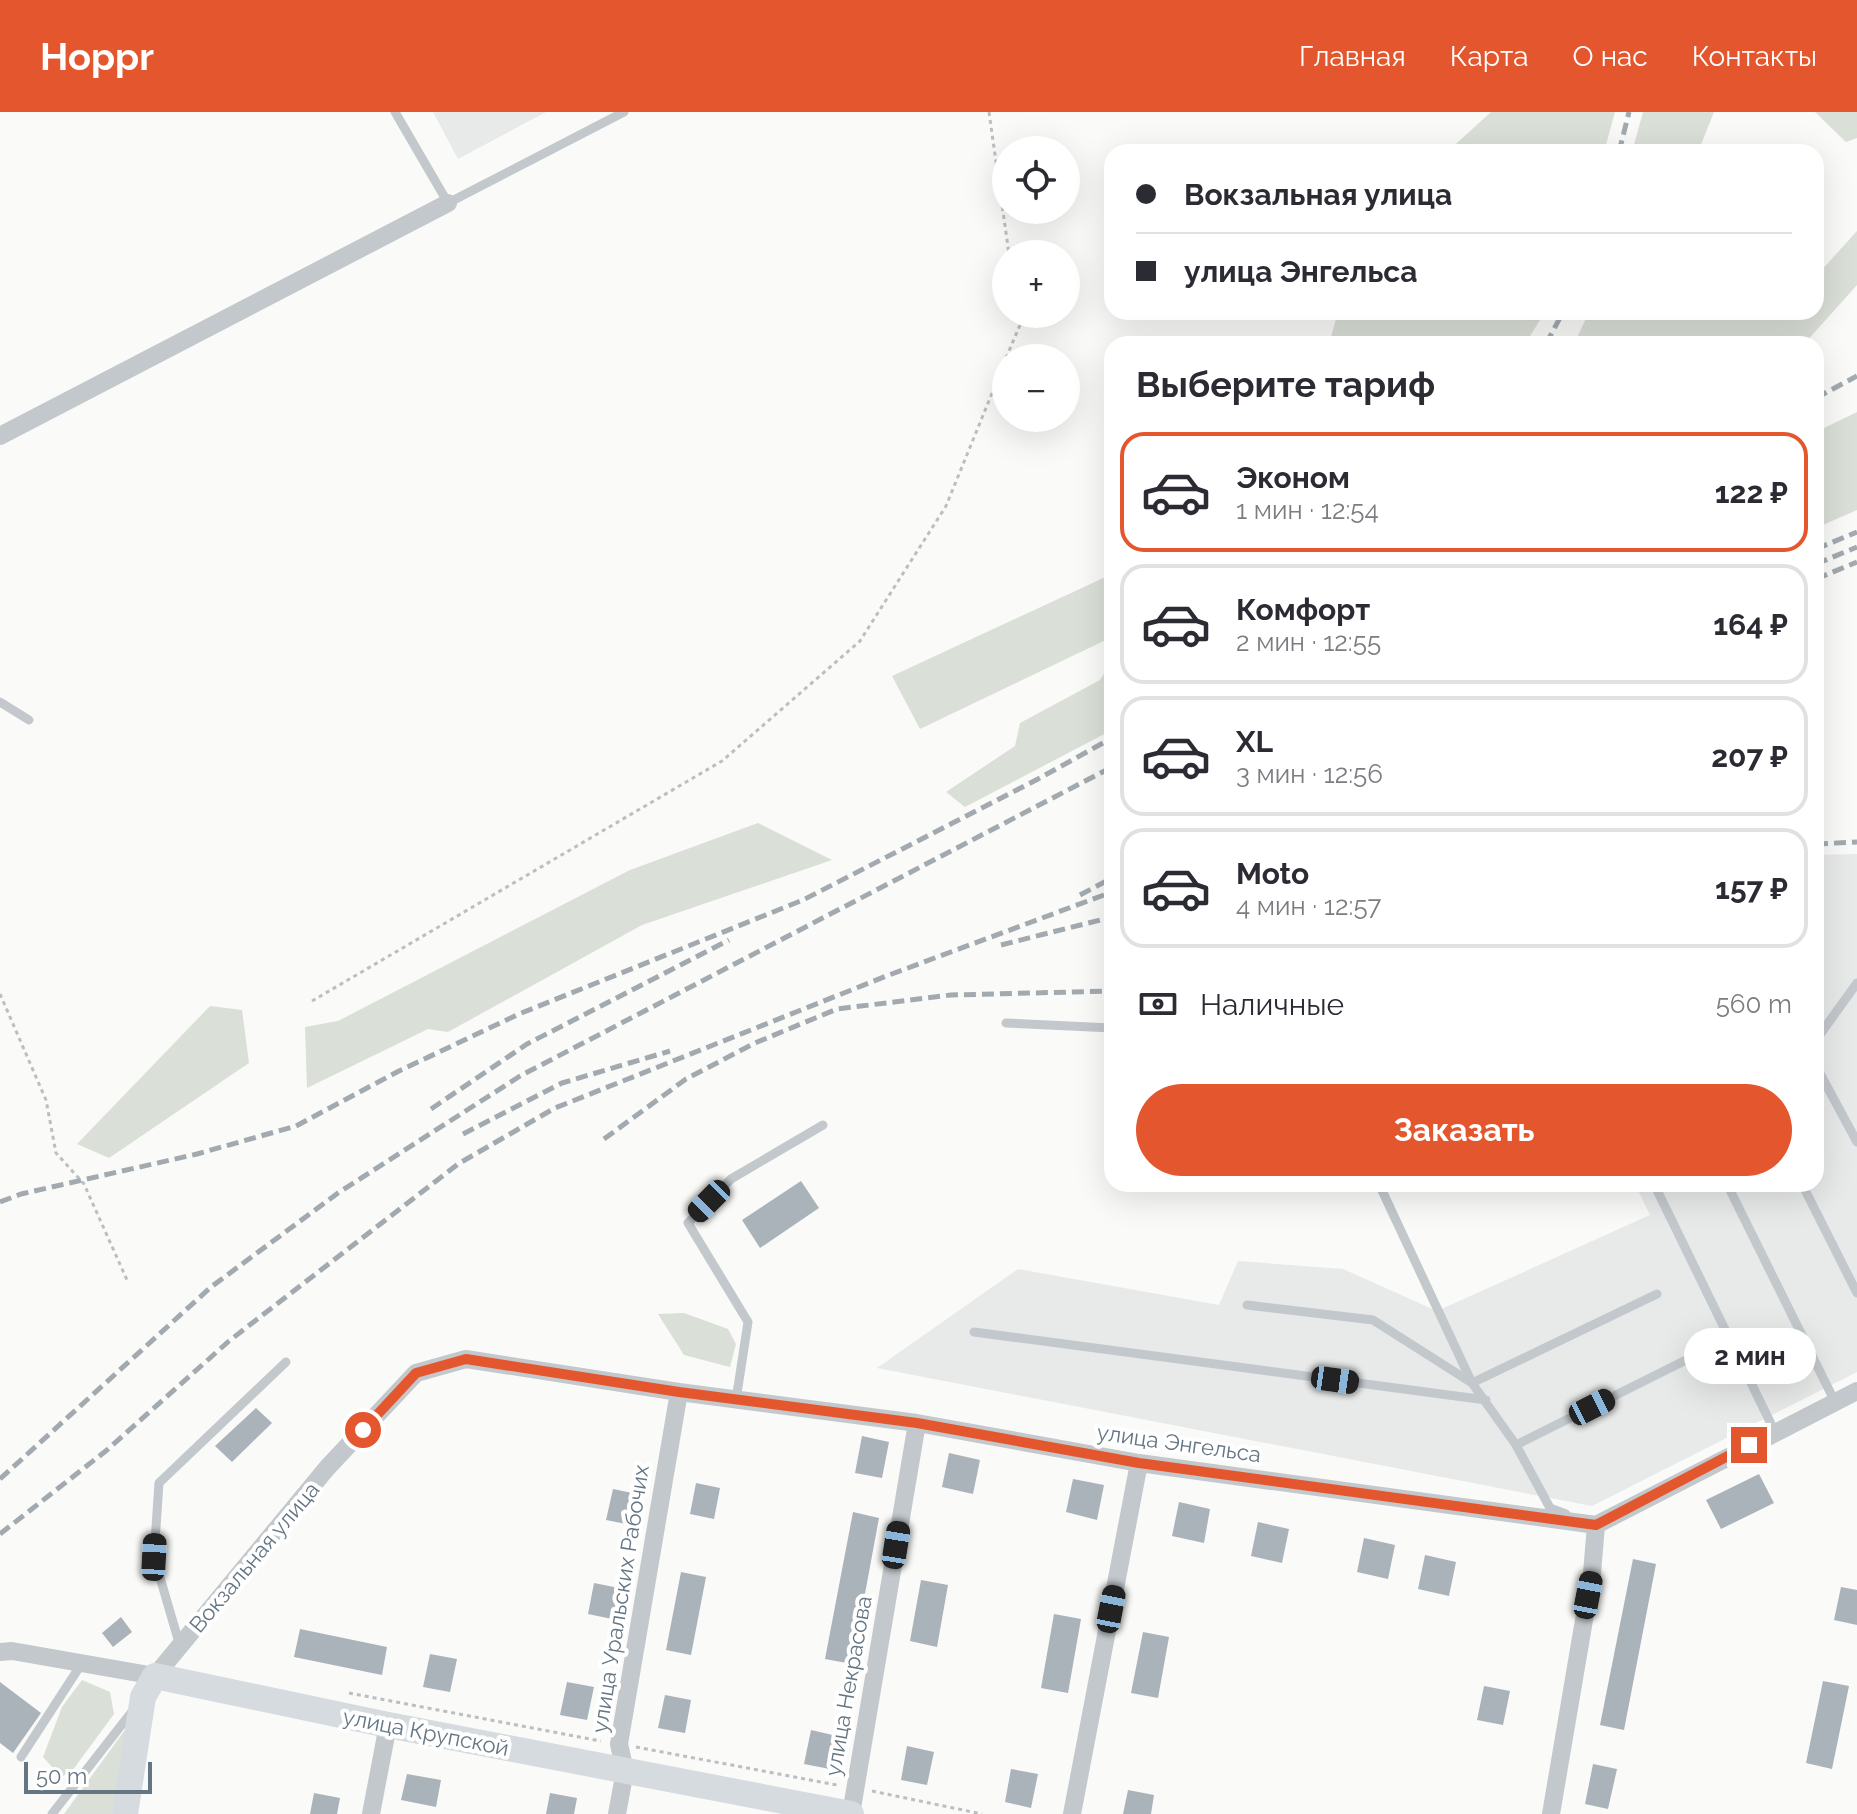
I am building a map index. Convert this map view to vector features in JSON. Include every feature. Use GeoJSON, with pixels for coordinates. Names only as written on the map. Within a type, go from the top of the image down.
{"type":"FeatureCollection","features":[{"type":"Feature","properties":{"kind":"main road","name":"улица Крупской"},"geometry":{"type":"LineString","coordinates":[[149,1687],[388,1725],[625,1771],[853,1805]]}},
{"type":"Feature","properties":{"kind":"main road"},"geometry":{"type":"LineString","coordinates":[[125,1814],[149,1687]]}},
{"type":"Feature","properties":{"kind":"street"},"geometry":{"type":"LineString","coordinates":[[0,436],[448,203]]}},
{"type":"Feature","properties":{"kind":"street","name":"улица Энгельса"},"geometry":{"type":"LineString","coordinates":[[466,1359],[679,1392],[917,1423],[1139,1463],[1596,1525]]}},
{"type":"Feature","properties":{"kind":"street","name":"Вокзальная улица"},"geometry":{"type":"LineString","coordinates":[[149,1687],[327,1468],[416,1373],[466,1359]]}},
{"type":"Feature","properties":{"kind":"street"},"geometry":{"type":"LineString","coordinates":[[1551,1814],[1592,1573],[1596,1525],[1857,1391]]}},
{"type":"Feature","properties":{"kind":"street","name":"улица Уральских Рабочих"},"geometry":{"type":"LineString","coordinates":[[617,1814],[625,1771],[619,1744],[679,1392]]}},
{"type":"Feature","properties":{"kind":"street","name":"улица Некрасова"},"geometry":{"type":"LineString","coordinates":[[853,1805],[917,1423]]}},
{"type":"Feature","properties":{"kind":"street"},"geometry":{"type":"LineString","coordinates":[[1072,1814],[1139,1463]]}},
{"type":"Feature","properties":{"kind":"street","name":"улица Крупской"},"geometry":{"type":"LineString","coordinates":[[0,1652],[12,1651],[82,1663],[149,1687]]}},
{"type":"Feature","properties":{"kind":"street"},"geometry":{"type":"LineString","coordinates":[[371,1814],[388,1725]]}},
{"type":"Feature","properties":{"kind":"lane"},"geometry":{"type":"LineString","coordinates":[[395,112],[448,203],[624,112]]}},
{"type":"Feature","properties":{"kind":"lane"},"geometry":{"type":"LineString","coordinates":[[0,702],[29,720]]}},
{"type":"Feature","properties":{"kind":"lane"},"geometry":{"type":"LineString","coordinates":[[1824,1029],[1857,983]]}},
{"type":"Feature","properties":{"kind":"lane"},"geometry":{"type":"LineString","coordinates":[[1006,1023],[1104,1028]]}},
{"type":"Feature","properties":{"kind":"lane"},"geometry":{"type":"LineString","coordinates":[[1824,1081],[1857,1142]]}},
{"type":"Feature","properties":{"kind":"lane"},"geometry":{"type":"LineString","coordinates":[[736,1400],[748,1322],[688,1223],[731,1179],[823,1125]]}},
{"type":"Feature","properties":{"kind":"lane"},"geometry":{"type":"LineString","coordinates":[[1383,1192],[1472,1383],[1516,1445],[1550,1508],[1596,1525]]}},
{"type":"Feature","properties":{"kind":"lane"},"geometry":{"type":"LineString","coordinates":[[1658,1192],[1775,1432]]}},
{"type":"Feature","properties":{"kind":"lane"},"geometry":{"type":"LineString","coordinates":[[1731,1192],[1835,1402]]}},
{"type":"Feature","properties":{"kind":"lane"},"geometry":{"type":"LineString","coordinates":[[1806,1192],[1857,1293]]}},
{"type":"Feature","properties":{"kind":"lane"},"geometry":{"type":"LineString","coordinates":[[1472,1383],[1657,1294]]}},
{"type":"Feature","properties":{"kind":"lane"},"geometry":{"type":"LineString","coordinates":[[1247,1305],[1373,1320],[1472,1383]]}},
{"type":"Feature","properties":{"kind":"lane"},"geometry":{"type":"LineString","coordinates":[[974,1332],[1486,1400]]}},
{"type":"Feature","properties":{"kind":"lane"},"geometry":{"type":"LineString","coordinates":[[1516,1445],[1694,1356]]}},
{"type":"Feature","properties":{"kind":"lane"},"geometry":{"type":"LineString","coordinates":[[180,1646],[154,1557],[159,1483],[286,1362]]}},
{"type":"Feature","properties":{"kind":"lane"},"geometry":{"type":"LineString","coordinates":[[21,1757],[82,1663]]}},
{"type":"Feature","properties":{"kind":"lane"},"geometry":{"type":"LineString","coordinates":[[52,1814],[149,1687]]}},
{"type":"Feature","properties":{"kind":"path"},"geometry":{"type":"LineString","coordinates":[[989,112],[1007,240]]}},
{"type":"Feature","properties":{"kind":"path"},"geometry":{"type":"LineString","coordinates":[[312,1001],[722,761],[860,641],[946,506],[992,393]]}},
{"type":"Feature","properties":{"kind":"path"},"geometry":{"type":"LineString","coordinates":[[0,994],[46,1100],[56,1153],[84,1184],[127,1280]]}},
{"type":"Feature","properties":{"kind":"path"},"geometry":{"type":"LineString","coordinates":[[344,1692],[619,1744],[853,1805],[982,1814]]}},
{"type":"Feature","properties":{"kind":"shaded area"},"geometry":{"type":"Polygon","coordinates":[[[433,112],[546,112],[458,159],[433,112]]]}},
{"type":"Feature","properties":{"kind":"shaded area"},"geometry":{"type":"Polygon","coordinates":[[[1491,112],[1615,112],[1606,144],[1456,144],[1491,112]]]}},
{"type":"Feature","properties":{"kind":"shaded area"},"geometry":{"type":"Polygon","coordinates":[[[1643,112],[1714,112],[1701,144],[1634,144],[1643,112]]]}},
{"type":"Feature","properties":{"kind":"shaded area"},"geometry":{"type":"Polygon","coordinates":[[[1815,112],[1857,112],[1857,138],[1846,142],[1815,112]]]}},
{"type":"Feature","properties":{"kind":"shaded area"},"geometry":{"type":"Polygon","coordinates":[[[1857,231],[1857,285],[1811,336],[1578,336],[1585,320],[1824,320],[1824,267],[1857,231]]]}},
{"type":"Feature","properties":{"kind":"shaded area"},"geometry":{"type":"Polygon","coordinates":[[[1336,320],[1540,320],[1530,336],[1331,336],[1336,320]]]}},
{"type":"Feature","properties":{"kind":"shaded area"},"geometry":{"type":"Polygon","coordinates":[[[1857,412],[1857,510],[1824,524],[1824,428],[1857,412]]]}},
{"type":"Feature","properties":{"kind":"shaded area"},"geometry":{"type":"Polygon","coordinates":[[[1104,578],[1104,641],[920,729],[892,676],[1104,578]]]}},
{"type":"Feature","properties":{"kind":"shaded area"},"geometry":{"type":"Polygon","coordinates":[[[1104,674],[1104,734],[965,807],[946,792],[1015,746],[1020,723],[1100,680],[1104,674]]]}},
{"type":"Feature","properties":{"kind":"shaded area"},"geometry":{"type":"Polygon","coordinates":[[[758,823],[832,860],[642,925],[448,1032],[428,1029],[307,1088],[305,1027],[338,1021],[630,870],[758,823]]]}},
{"type":"Feature","properties":{"kind":"shaded area"},"geometry":{"type":"Polygon","coordinates":[[[1857,854],[1857,1372],[1592,1506],[877,1368],[1018,1269],[1219,1305],[1238,1261],[1343,1269],[1437,1311],[1650,1215],[1639,1192],[1824,1192],[1824,855],[1857,854]]]}},
{"type":"Feature","properties":{"kind":"shaded area"},"geometry":{"type":"Polygon","coordinates":[[[210,1006],[242,1010],[249,1063],[109,1158],[77,1144],[210,1006]]]}},
{"type":"Feature","properties":{"kind":"shaded area"},"geometry":{"type":"Polygon","coordinates":[[[684,1313],[728,1329],[736,1344],[730,1367],[684,1355],[658,1314],[684,1313]]]}},
{"type":"Feature","properties":{"kind":"shaded area"},"geometry":{"type":"Polygon","coordinates":[[[82,1680],[110,1692],[114,1714],[72,1771],[61,1777],[43,1757],[62,1707],[82,1680]]]}},
{"type":"Feature","properties":{"kind":"shaded area"},"geometry":{"type":"Polygon","coordinates":[[[130,1723],[112,1814],[64,1814],[130,1723]]]}},
{"type":"Feature","properties":{"kind":"building"},"geometry":{"type":"Polygon","coordinates":[[[801,1181],[819,1208],[760,1248],[742,1220],[801,1181]]]}},
{"type":"Feature","properties":{"kind":"building"},"geometry":{"type":"Polygon","coordinates":[[[256,1408],[272,1423],[232,1462],[215,1446],[256,1408]]]}},
{"type":"Feature","properties":{"kind":"building"},"geometry":{"type":"Polygon","coordinates":[[[862,1436],[889,1442],[882,1478],[855,1473],[862,1436]]]}},
{"type":"Feature","properties":{"kind":"building"},"geometry":{"type":"Polygon","coordinates":[[[949,1453],[980,1460],[973,1494],[942,1487],[949,1453]]]}},
{"type":"Feature","properties":{"kind":"building"},"geometry":{"type":"Polygon","coordinates":[[[1759,1474],[1774,1503],[1721,1529],[1706,1500],[1759,1474]]]}},
{"type":"Feature","properties":{"kind":"building"},"geometry":{"type":"Polygon","coordinates":[[[1073,1479],[1104,1485],[1097,1520],[1066,1512],[1073,1479]]]}},
{"type":"Feature","properties":{"kind":"building"},"geometry":{"type":"Polygon","coordinates":[[[696,1483],[720,1488],[714,1519],[690,1514],[696,1483]]]}},
{"type":"Feature","properties":{"kind":"building"},"geometry":{"type":"Polygon","coordinates":[[[613,1489],[637,1494],[631,1525],[606,1520],[613,1489]]]}},
{"type":"Feature","properties":{"kind":"building"},"geometry":{"type":"Polygon","coordinates":[[[1179,1502],[1210,1509],[1204,1543],[1172,1536],[1179,1502]]]}},
{"type":"Feature","properties":{"kind":"building"},"geometry":{"type":"Polygon","coordinates":[[[853,1512],[879,1518],[852,1664],[825,1659],[853,1512]]]}},
{"type":"Feature","properties":{"kind":"building"},"geometry":{"type":"Polygon","coordinates":[[[1258,1522],[1289,1529],[1282,1563],[1251,1556],[1258,1522]]]}},
{"type":"Feature","properties":{"kind":"building"},"geometry":{"type":"Polygon","coordinates":[[[1364,1538],[1395,1545],[1388,1579],[1357,1572],[1364,1538]]]}},
{"type":"Feature","properties":{"kind":"building"},"geometry":{"type":"Polygon","coordinates":[[[1425,1555],[1456,1562],[1449,1596],[1418,1589],[1425,1555]]]}},
{"type":"Feature","properties":{"kind":"building"},"geometry":{"type":"Polygon","coordinates":[[[1633,1559],[1656,1564],[1624,1730],[1600,1725],[1633,1559]]]}},
{"type":"Feature","properties":{"kind":"building"},"geometry":{"type":"Polygon","coordinates":[[[681,1572],[706,1577],[691,1655],[666,1650],[681,1572]]]}},
{"type":"Feature","properties":{"kind":"building"},"geometry":{"type":"Polygon","coordinates":[[[921,1580],[948,1585],[937,1647],[910,1641],[921,1580]]]}},
{"type":"Feature","properties":{"kind":"building"},"geometry":{"type":"Polygon","coordinates":[[[594,1583],[619,1588],[612,1619],[588,1614],[594,1583]]]}},
{"type":"Feature","properties":{"kind":"building"},"geometry":{"type":"Polygon","coordinates":[[[1841,1587],[1857,1590],[1857,1625],[1834,1620],[1841,1587]]]}},
{"type":"Feature","properties":{"kind":"building"},"geometry":{"type":"Polygon","coordinates":[[[1054,1614],[1081,1619],[1068,1693],[1041,1688],[1054,1614]]]}},
{"type":"Feature","properties":{"kind":"building"},"geometry":{"type":"Polygon","coordinates":[[[121,1617],[132,1632],[113,1647],[102,1633],[121,1617]]]}},
{"type":"Feature","properties":{"kind":"building"},"geometry":{"type":"Polygon","coordinates":[[[300,1629],[387,1647],[382,1675],[294,1657],[300,1629]]]}},
{"type":"Feature","properties":{"kind":"building"},"geometry":{"type":"Polygon","coordinates":[[[1143,1632],[1169,1637],[1158,1698],[1131,1693],[1143,1632]]]}},
{"type":"Feature","properties":{"kind":"building"},"geometry":{"type":"Polygon","coordinates":[[[430,1654],[457,1659],[450,1692],[423,1687],[430,1654]]]}},
{"type":"Feature","properties":{"kind":"building"},"geometry":{"type":"Polygon","coordinates":[[[1823,1681],[1849,1686],[1832,1769],[1806,1763],[1823,1681]]]}},
{"type":"Feature","properties":{"kind":"building"},"geometry":{"type":"Polygon","coordinates":[[[0,1682],[41,1713],[13,1753],[0,1743],[0,1682]]]}},
{"type":"Feature","properties":{"kind":"building"},"geometry":{"type":"Polygon","coordinates":[[[567,1682],[594,1687],[587,1720],[560,1715],[567,1682]]]}},
{"type":"Feature","properties":{"kind":"building"},"geometry":{"type":"Polygon","coordinates":[[[1484,1686],[1510,1691],[1503,1725],[1477,1720],[1484,1686]]]}},
{"type":"Feature","properties":{"kind":"building"},"geometry":{"type":"Polygon","coordinates":[[[665,1695],[691,1700],[685,1733],[658,1728],[665,1695]]]}},
{"type":"Feature","properties":{"kind":"building"},"geometry":{"type":"Polygon","coordinates":[[[811,1730],[837,1736],[830,1769],[804,1764],[811,1730]]]}},
{"type":"Feature","properties":{"kind":"building"},"geometry":{"type":"Polygon","coordinates":[[[907,1746],[934,1752],[927,1785],[901,1780],[907,1746]]]}},
{"type":"Feature","properties":{"kind":"building"},"geometry":{"type":"Polygon","coordinates":[[[1593,1764],[1617,1769],[1608,1809],[1585,1804],[1593,1764]]]}},
{"type":"Feature","properties":{"kind":"building"},"geometry":{"type":"Polygon","coordinates":[[[1011,1769],[1038,1774],[1031,1808],[1005,1802],[1011,1769]]]}},
{"type":"Feature","properties":{"kind":"building"},"geometry":{"type":"Polygon","coordinates":[[[407,1774],[441,1780],[436,1807],[401,1800],[407,1774]]]}},
{"type":"Feature","properties":{"kind":"building"},"geometry":{"type":"Polygon","coordinates":[[[1128,1790],[1154,1795],[1151,1814],[1123,1814],[1128,1790]]]}},
{"type":"Feature","properties":{"kind":"building"},"geometry":{"type":"Polygon","coordinates":[[[314,1793],[340,1798],[337,1814],[310,1814],[314,1793]]]}},
{"type":"Feature","properties":{"kind":"building"},"geometry":{"type":"Polygon","coordinates":[[[550,1793],[577,1798],[574,1814],[546,1814],[550,1793]]]}},
{"type":"Feature","properties":{"kind":"railway"},"geometry":{"type":"LineString","coordinates":[[1621,144],[1629,112]]}},
{"type":"Feature","properties":{"kind":"railway"},"geometry":{"type":"LineString","coordinates":[[1550,336],[1559,320]]}},
{"type":"Feature","properties":{"kind":"railway"},"geometry":{"type":"LineString","coordinates":[[1824,394],[1857,376]]}},
{"type":"Feature","properties":{"kind":"railway"},"geometry":{"type":"LineString","coordinates":[[1824,546],[1857,532]]}},
{"type":"Feature","properties":{"kind":"railway"},"geometry":{"type":"LineString","coordinates":[[1824,561],[1857,547]]}},
{"type":"Feature","properties":{"kind":"railway"},"geometry":{"type":"LineString","coordinates":[[1824,576],[1857,562]]}},
{"type":"Feature","properties":{"kind":"railway"},"geometry":{"type":"LineString","coordinates":[[0,1202],[21,1194],[197,1154],[296,1126],[397,1072],[519,1014],[803,900],[1104,742]]}},
{"type":"Feature","properties":{"kind":"railway"},"geometry":{"type":"LineString","coordinates":[[0,1479],[211,1287],[338,1193],[520,1076],[1104,771]]}},
{"type":"Feature","properties":{"kind":"railway"},"geometry":{"type":"LineString","coordinates":[[1824,844],[1857,842]]}},
{"type":"Feature","properties":{"kind":"railway"},"geometry":{"type":"LineString","coordinates":[[1080,895],[1104,882]]}},
{"type":"Feature","properties":{"kind":"railway"},"geometry":{"type":"LineString","coordinates":[[0,1534],[107,1450],[229,1341],[458,1164],[555,1108],[889,975],[1104,895]]}},
{"type":"Feature","properties":{"kind":"railway"},"geometry":{"type":"LineString","coordinates":[[1001,945],[1104,919]]}},
{"type":"Feature","properties":{"kind":"railway"},"geometry":{"type":"LineString","coordinates":[[431,1109],[527,1044],[729,940]]}},
{"type":"Feature","properties":{"kind":"railway"},"geometry":{"type":"LineString","coordinates":[[604,1139],[686,1079],[755,1043],[837,1009],[951,995],[1104,991]]}},
{"type":"Feature","properties":{"kind":"railway"},"geometry":{"type":"LineString","coordinates":[[463,1134],[562,1083],[670,1051]]}},
{"type":"Feature","properties":{"kind":"route"},"geometry":{"type":"LineString","coordinates":[[363,1430],[416,1373],[466,1359],[679,1392],[917,1423],[1139,1463],[1596,1525],[1749,1445]]}}]}
